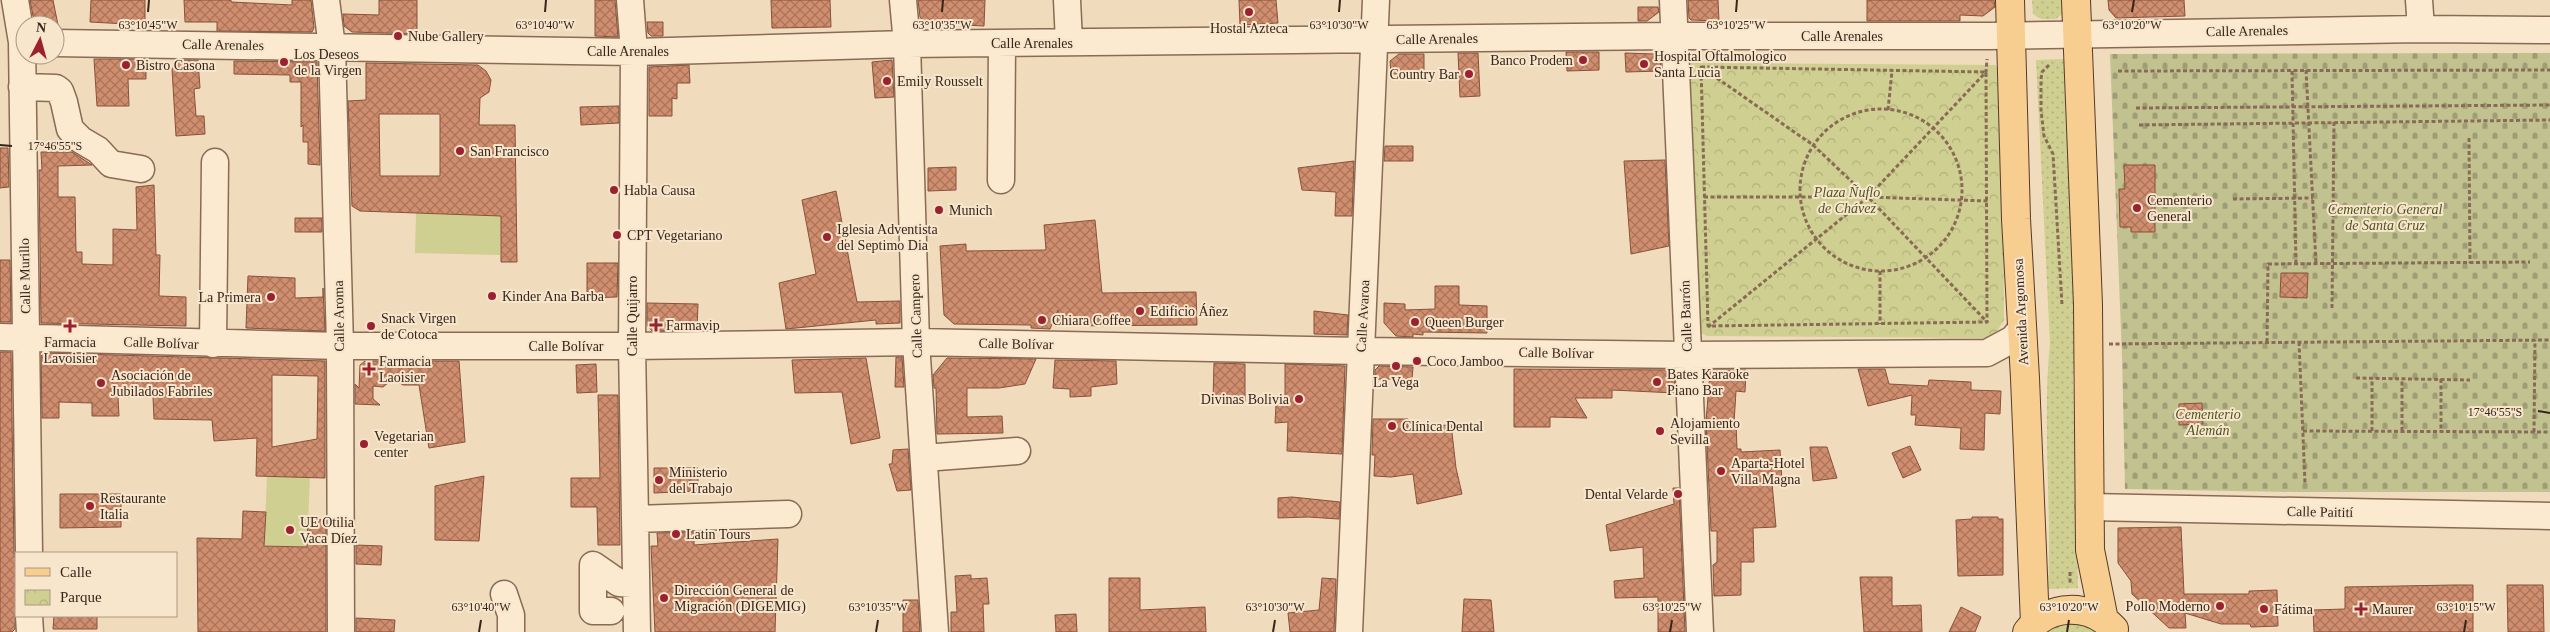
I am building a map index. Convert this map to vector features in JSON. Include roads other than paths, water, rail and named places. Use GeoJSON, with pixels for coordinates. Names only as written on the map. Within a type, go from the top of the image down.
{"type":"FeatureCollection","features":[{"type":"Feature","properties":{"kind":"main road","name":"Avenida Argomosa"},"geometry":{"type":"LineString","coordinates":[[2010,0],[2000,36],[2015,199],[2016,335],[2031,628]]}},
{"type":"Feature","properties":{"kind":"main road"},"geometry":{"type":"LineString","coordinates":[[2076,0],[2089,344],[2090,550],[2113,629]]}},
{"type":"Feature","properties":{"kind":"main road"},"geometry":{"type":"LineString","coordinates":[[2031,628],[2051,613],[2072,609],[2093,614],[2113,629]]}},
{"type":"Feature","properties":{"kind":"street","name":"Calle Murillo"},"geometry":{"type":"LineString","coordinates":[[15,0],[15,15]]}},
{"type":"Feature","properties":{"kind":"street","name":"Calle Aroma"},"geometry":{"type":"LineString","coordinates":[[326,0],[332,47],[340,346],[342,632]]}},
{"type":"Feature","properties":{"kind":"street","name":"Calle Quijarro"},"geometry":{"type":"LineString","coordinates":[[630,0],[634,52],[632,346],[637,632]]}},
{"type":"Feature","properties":{"kind":"street","name":"Calle Campero"},"geometry":{"type":"LineString","coordinates":[[903,0],[907,44],[916,342],[935,632]]}},
{"type":"Feature","properties":{"kind":"street"},"geometry":{"type":"LineString","coordinates":[[1067,0],[1069,42]]}},
{"type":"Feature","properties":{"kind":"street","name":"Calle Avaroa"},"geometry":{"type":"LineString","coordinates":[[1349,632],[1376,39],[1376,0]]}},
{"type":"Feature","properties":{"kind":"street","name":"Calle Barrón"},"geometry":{"type":"LineString","coordinates":[[1673,0],[1674,36],[1693,198],[1687,355],[1700,632]]}},
{"type":"Feature","properties":{"kind":"street"},"geometry":{"type":"LineString","coordinates":[[2418,0],[2421,29]]}},
{"type":"Feature","properties":{"kind":"street","name":"Calle Arenales"},"geometry":{"type":"LineString","coordinates":[[65,43],[634,52],[907,44],[1069,42],[1674,36],[2000,36],[2421,29],[2550,30]]}},
{"type":"Feature","properties":{"kind":"street"},"geometry":{"type":"LineString","coordinates":[[1001,180],[1002,43]]}},
{"type":"Feature","properties":{"kind":"street","name":"Calle Murillo"},"geometry":{"type":"LineString","coordinates":[[19,65],[22,87],[29,552]]}},
{"type":"Feature","properties":{"kind":"street"},"geometry":{"type":"LineString","coordinates":[[22,87],[56,88],[60,91],[64,102],[70,129],[81,140],[98,150],[111,164],[141,169]]}},
{"type":"Feature","properties":{"kind":"street"},"geometry":{"type":"LineString","coordinates":[[213,344],[215,162]]}},
{"type":"Feature","properties":{"kind":"street","name":"Calle Bolívar"},"geometry":{"type":"LineString","coordinates":[[0,338],[340,346],[632,346],[916,342],[1687,355],[1987,353],[2016,335]]}},
{"type":"Feature","properties":{"kind":"street"},"geometry":{"type":"LineString","coordinates":[[924,458],[1017,451]]}},
{"type":"Feature","properties":{"kind":"street","name":"Calle Paitití"},"geometry":{"type":"LineString","coordinates":[[2089,507],[2550,516]]}},
{"type":"Feature","properties":{"kind":"street"},"geometry":{"type":"LineString","coordinates":[[635,519],[788,514]]}},
{"type":"Feature","properties":{"kind":"street"},"geometry":{"type":"LineString","coordinates":[[611,611],[592,611],[593,565],[619,583],[636,584]]}},
{"type":"Feature","properties":{"kind":"street"},"geometry":{"type":"LineString","coordinates":[[504,594],[511,615],[511,632]]}},
{"type":"Feature","properties":{"kind":"street"},"geometry":{"type":"LineString","coordinates":[[29,617],[30,632]]}},
{"type":"Feature","properties":{"kind":"place","name":"Hostal Azteca"},"geometry":{"type":"Point","coordinates":[1249,12]}},
{"type":"Feature","properties":{"kind":"place","name":"Nube Gallery"},"geometry":{"type":"Point","coordinates":[398,36]}},
{"type":"Feature","properties":{"kind":"place","name":"Banco Prodem"},"geometry":{"type":"Point","coordinates":[1583,60]}},
{"type":"Feature","properties":{"kind":"place","name":"Los Deseos de la Virgen"},"geometry":{"type":"Point","coordinates":[284,62]}},
{"type":"Feature","properties":{"kind":"place","name":"Hospital Oftalmologico Santa Lucia"},"geometry":{"type":"Point","coordinates":[1644,64]}},
{"type":"Feature","properties":{"kind":"place","name":"Bistro Casona"},"geometry":{"type":"Point","coordinates":[126,65]}},
{"type":"Feature","properties":{"kind":"place","name":"Country Bar"},"geometry":{"type":"Point","coordinates":[1469,74]}},
{"type":"Feature","properties":{"kind":"place","name":"Emily Rousselt"},"geometry":{"type":"Point","coordinates":[887,81]}},
{"type":"Feature","properties":{"kind":"place","name":"San Francisco"},"geometry":{"type":"Point","coordinates":[460,151]}},
{"type":"Feature","properties":{"kind":"place","name":"Habla Causa"},"geometry":{"type":"Point","coordinates":[614,190]}},
{"type":"Feature","properties":{"kind":"place","name":"Cementerio General"},"geometry":{"type":"Point","coordinates":[2137,208]}},
{"type":"Feature","properties":{"kind":"place","name":"Munich"},"geometry":{"type":"Point","coordinates":[939,210]}},
{"type":"Feature","properties":{"kind":"place","name":"CPT Vegetariano"},"geometry":{"type":"Point","coordinates":[617,235]}},
{"type":"Feature","properties":{"kind":"place","name":"Iglesia Adventista del Septimo Dia"},"geometry":{"type":"Point","coordinates":[827,237]}},
{"type":"Feature","properties":{"kind":"place","name":"Kinder Ana Barba"},"geometry":{"type":"Point","coordinates":[492,296]}},
{"type":"Feature","properties":{"kind":"place","name":"La Primera"},"geometry":{"type":"Point","coordinates":[271,297]}},
{"type":"Feature","properties":{"kind":"place","name":"Edificio Áñez"},"geometry":{"type":"Point","coordinates":[1140,311]}},
{"type":"Feature","properties":{"kind":"place","name":"Chiara Coffee"},"geometry":{"type":"Point","coordinates":[1042,320]}},
{"type":"Feature","properties":{"kind":"place","name":"Queen Burger"},"geometry":{"type":"Point","coordinates":[1415,322]}},
{"type":"Feature","properties":{"kind":"place","name":"Farmavip"},"geometry":{"type":"Point","coordinates":[656,325]}},
{"type":"Feature","properties":{"kind":"place","name":"Farmacia Lavoisier"},"geometry":{"type":"Point","coordinates":[70,326]}},
{"type":"Feature","properties":{"kind":"place","name":"Snack Virgen de Cotoca"},"geometry":{"type":"Point","coordinates":[371,326]}},
{"type":"Feature","properties":{"kind":"place","name":"Coco Jamboo"},"geometry":{"type":"Point","coordinates":[1417,361]}},
{"type":"Feature","properties":{"kind":"place","name":"La Vega"},"geometry":{"type":"Point","coordinates":[1396,366]}},
{"type":"Feature","properties":{"kind":"place","name":"Farmacia Laoisier"},"geometry":{"type":"Point","coordinates":[369,369]}},
{"type":"Feature","properties":{"kind":"place","name":"Bates Karaoke Piano Bar"},"geometry":{"type":"Point","coordinates":[1657,382]}},
{"type":"Feature","properties":{"kind":"place","name":"Asociación de Jubilados Fabriles"},"geometry":{"type":"Point","coordinates":[101,383]}},
{"type":"Feature","properties":{"kind":"place","name":"Divinas Bolivia"},"geometry":{"type":"Point","coordinates":[1299,399]}},
{"type":"Feature","properties":{"kind":"place","name":"Clínica Dental"},"geometry":{"type":"Point","coordinates":[1392,426]}},
{"type":"Feature","properties":{"kind":"place","name":"Alojamiento Sevilla"},"geometry":{"type":"Point","coordinates":[1660,431]}},
{"type":"Feature","properties":{"kind":"place","name":"Vegetarian center"},"geometry":{"type":"Point","coordinates":[364,444]}},
{"type":"Feature","properties":{"kind":"place","name":"Aparta-Hotel Villa Magna"},"geometry":{"type":"Point","coordinates":[1721,471]}},
{"type":"Feature","properties":{"kind":"place","name":"Ministerio del Trabajo"},"geometry":{"type":"Point","coordinates":[659,480]}},
{"type":"Feature","properties":{"kind":"place","name":"Dental Velarde"},"geometry":{"type":"Point","coordinates":[1678,494]}},
{"type":"Feature","properties":{"kind":"place","name":"Restaurante Italia"},"geometry":{"type":"Point","coordinates":[90,506]}},
{"type":"Feature","properties":{"kind":"place","name":"UE Otilia Vaca Díez"},"geometry":{"type":"Point","coordinates":[290,530]}},
{"type":"Feature","properties":{"kind":"place","name":"Latin Tours"},"geometry":{"type":"Point","coordinates":[676,534]}},
{"type":"Feature","properties":{"kind":"place","name":"Dirección General de Migración (DIGEMIG)"},"geometry":{"type":"Point","coordinates":[664,598]}},
{"type":"Feature","properties":{"kind":"place","name":"Pollo Moderno"},"geometry":{"type":"Point","coordinates":[2220,606]}},
{"type":"Feature","properties":{"kind":"place","name":"Fátima"},"geometry":{"type":"Point","coordinates":[2264,609]}},
{"type":"Feature","properties":{"kind":"place","name":"Maurer"},"geometry":{"type":"Point","coordinates":[2361,609]}},
{"type":"Feature","properties":{"kind":"park label","name":"Plaza Ñuflo de Chávez"},"geometry":{"type":"Point","coordinates":[1847,200]}},
{"type":"Feature","properties":{"kind":"park label","name":"Cementerio General de Santa Cruz"},"geometry":{"type":"Point","coordinates":[2385,217]}},
{"type":"Feature","properties":{"kind":"park label","name":"Cementerio Alemán"},"geometry":{"type":"Point","coordinates":[2208,422]}}]}
